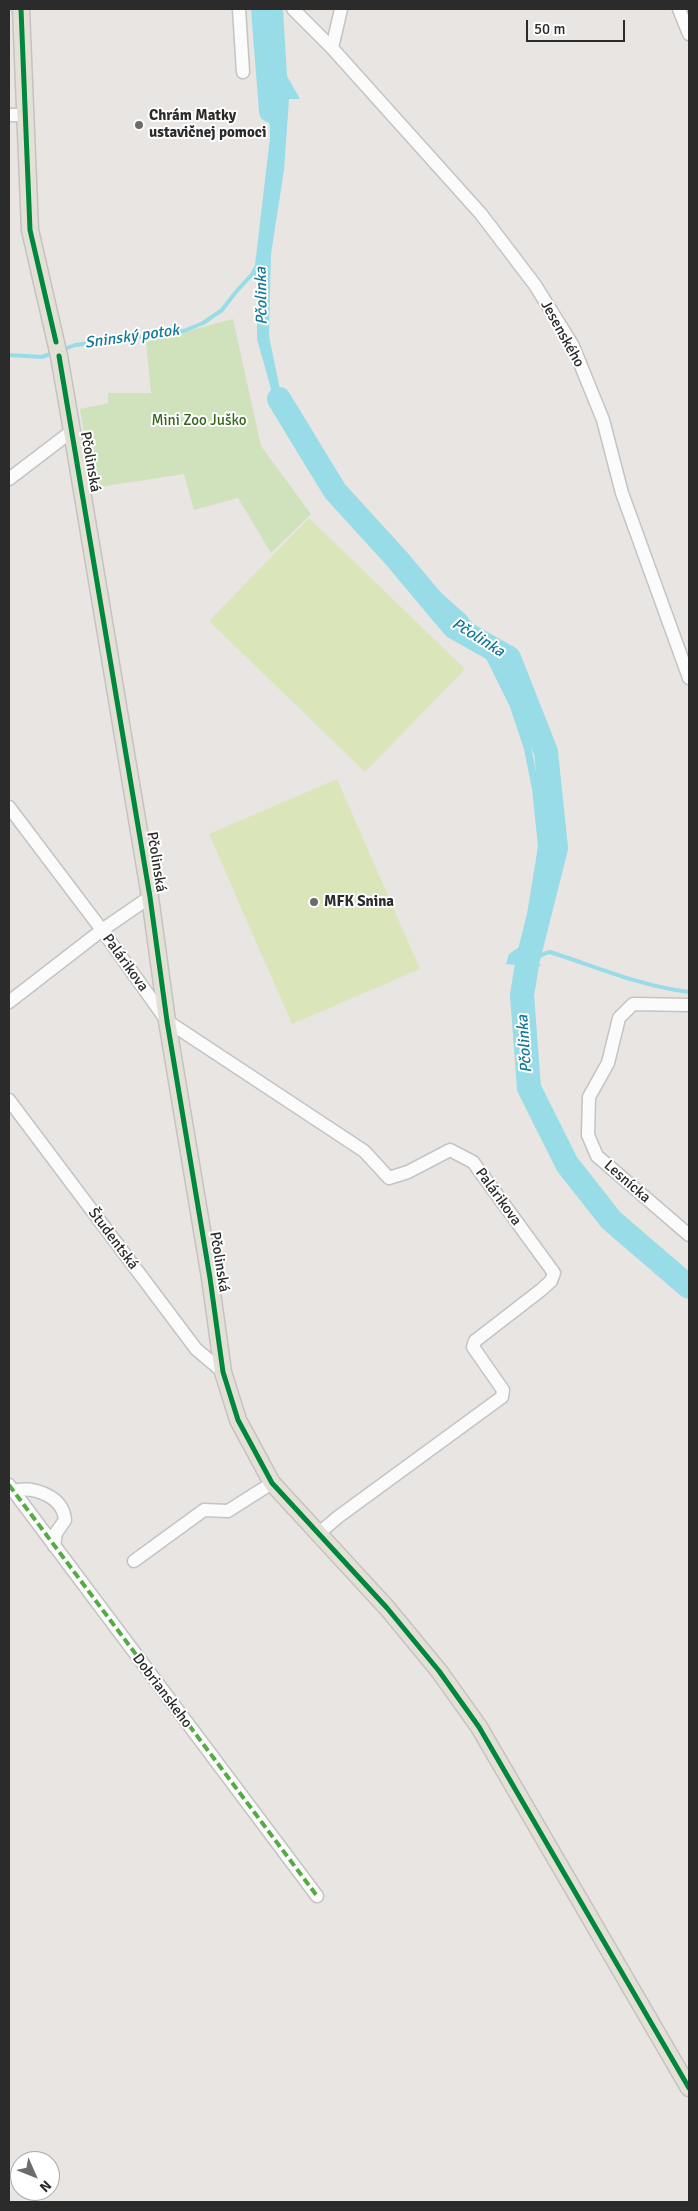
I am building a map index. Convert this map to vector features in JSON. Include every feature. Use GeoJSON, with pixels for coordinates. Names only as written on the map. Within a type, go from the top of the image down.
{"type":"FeatureCollection","features":[{"type":"Feature","properties":{"kind":"main road","name":"Pčolinská"},"geometry":{"type":"LineString","coordinates":[[21,9],[16,115],[30,230],[58,349],[150,897],[167,1021],[210,1278],[223,1372],[238,1420],[272,1483],[386,1608],[433,1664],[479,1727],[689,2088]]}},
{"type":"Feature","properties":{"kind":"street"},"geometry":{"type":"LineString","coordinates":[[239,9],[243,72]]}},
{"type":"Feature","properties":{"kind":"street","name":"Jesenského"},"geometry":{"type":"LineString","coordinates":[[293,9],[314,28],[481,214],[535,285],[573,346],[603,420],[622,493],[689,678]]}},
{"type":"Feature","properties":{"kind":"street"},"geometry":{"type":"LineString","coordinates":[[332,48],[341,9]]}},
{"type":"Feature","properties":{"kind":"street"},"geometry":{"type":"LineString","coordinates":[[679,9],[689,34]]}},
{"type":"Feature","properties":{"kind":"street"},"geometry":{"type":"LineString","coordinates":[[9,479],[72,431]]}},
{"type":"Feature","properties":{"kind":"street","name":"Palárikova"},"geometry":{"type":"LineString","coordinates":[[9,807],[102,930],[167,1021],[364,1150],[389,1178],[408,1172],[450,1150],[472,1162],[554,1272],[550,1282],[541,1290],[475,1341],[473,1347],[499,1382],[503,1390],[502,1397],[338,1517],[318,1534]]}},
{"type":"Feature","properties":{"kind":"street"},"geometry":{"type":"LineString","coordinates":[[9,1002],[102,930],[150,897]]}},
{"type":"Feature","properties":{"kind":"street","name":"Lesnícka"},"geometry":{"type":"LineString","coordinates":[[689,1005],[633,1004],[619,1018],[608,1063],[589,1097],[588,1136],[597,1156],[689,1235]]}},
{"type":"Feature","properties":{"kind":"street","name":"Študentská"},"geometry":{"type":"LineString","coordinates":[[9,1100],[196,1350],[223,1372]]}},
{"type":"Feature","properties":{"kind":"street"},"geometry":{"type":"LineString","coordinates":[[134,1561],[204,1510],[228,1511],[272,1483]]}},
{"type":"Feature","properties":{"kind":"street"},"geometry":{"type":"LineString","coordinates":[[11,1488],[25,1488],[48,1495],[64,1511],[65,1520],[56,1533],[54,1546]]}},
{"type":"Feature","properties":{"kind":"street","name":"Dobrianskeho"},"geometry":{"type":"LineString","coordinates":[[11,1488],[317,1896]]}},
{"type":"Feature","properties":{"kind":"green space","name":"Mini Zoo Juško"},"geometry":{"type":"Polygon","coordinates":[[[233,319],[261,446],[311,514],[271,553],[238,498],[194,510],[184,474],[93,488],[80,409],[108,403],[108,393],[151,393],[146,342],[233,319]]]}},
{"type":"Feature","properties":{"kind":"green space"},"geometry":{"type":"Polygon","coordinates":[[[309,518],[465,669],[365,772],[209,621],[309,518]]]}},
{"type":"Feature","properties":{"kind":"green space","name":"MFK Snina"},"geometry":{"type":"Polygon","coordinates":[[[337,779],[420,969],[292,1024],[209,834],[337,779]]]}},
{"type":"Feature","properties":{"kind":"water"},"geometry":{"type":"Polygon","coordinates":[[[272,9],[283,9],[287,76],[300,99],[289,99],[284,170],[271,254],[269,336],[282,399],[305,451],[328,483],[360,521],[466,615],[481,634],[499,665],[516,703],[531,746],[539,787],[546,846],[528,950],[542,966],[532,965],[522,1067],[530,1100],[568,1173],[615,1226],[670,1272],[689,1285],[689,1292],[621,1238],[587,1203],[550,1153],[531,1118],[525,1102],[518,1069],[515,1034],[518,965],[506,964],[509,954],[522,945],[538,846],[532,789],[524,749],[510,707],[476,638],[462,620],[385,554],[322,488],[298,453],[275,403],[257,339],[257,278],[253,277],[251,272],[255,265],[270,138],[269,98],[259,97],[259,81],[274,76],[276,43],[272,9]]]}},
{"type":"Feature","properties":{"kind":"waterway","name":"Pčolinka"},"geometry":{"type":"LineString","coordinates":[[263,9],[271,111]]}},
{"type":"Feature","properties":{"kind":"waterway","name":"Sninský potok"},"geometry":{"type":"LineString","coordinates":[[62,350],[75,345],[184,331],[203,323],[222,310],[255,271]]}},
{"type":"Feature","properties":{"kind":"waterway","name":"Sninský potok"},"geometry":{"type":"LineString","coordinates":[[9,355],[42,357],[53,353]]}},
{"type":"Feature","properties":{"kind":"waterway","name":"Pčolinka"},"geometry":{"type":"LineString","coordinates":[[279,399],[335,491],[397,559],[454,627],[509,658],[546,752],[556,848],[528,959],[522,995],[529,1088],[567,1164],[611,1220],[689,1287]]}},
{"type":"Feature","properties":{"kind":"waterway"},"geometry":{"type":"LineString","coordinates":[[530,959],[550,952],[636,981],[689,992]]}},
{"type":"Feature","properties":{"kind":"marked path"},"geometry":{"type":"LineString","coordinates":[[9,1485],[317,1896]]}},
{"type":"Feature","properties":{"kind":"cycle path"},"geometry":{"type":"LineString","coordinates":[[21,9],[30,230],[56,342]]}},
{"type":"Feature","properties":{"kind":"cycle path"},"geometry":{"type":"LineString","coordinates":[[59,356],[150,897],[167,1021],[210,1278],[223,1372],[238,1420],[272,1483],[387,1608],[439,1671],[479,1727],[689,2088]]}},
{"type":"Feature","properties":{"kind":"place","name":"Chrám Matky ustavičnej pomoci"},"geometry":{"type":"Point","coordinates":[139,125]}},
{"type":"Feature","properties":{"kind":"place","name":"MFK Snina"},"geometry":{"type":"Point","coordinates":[314,902]}}]}
